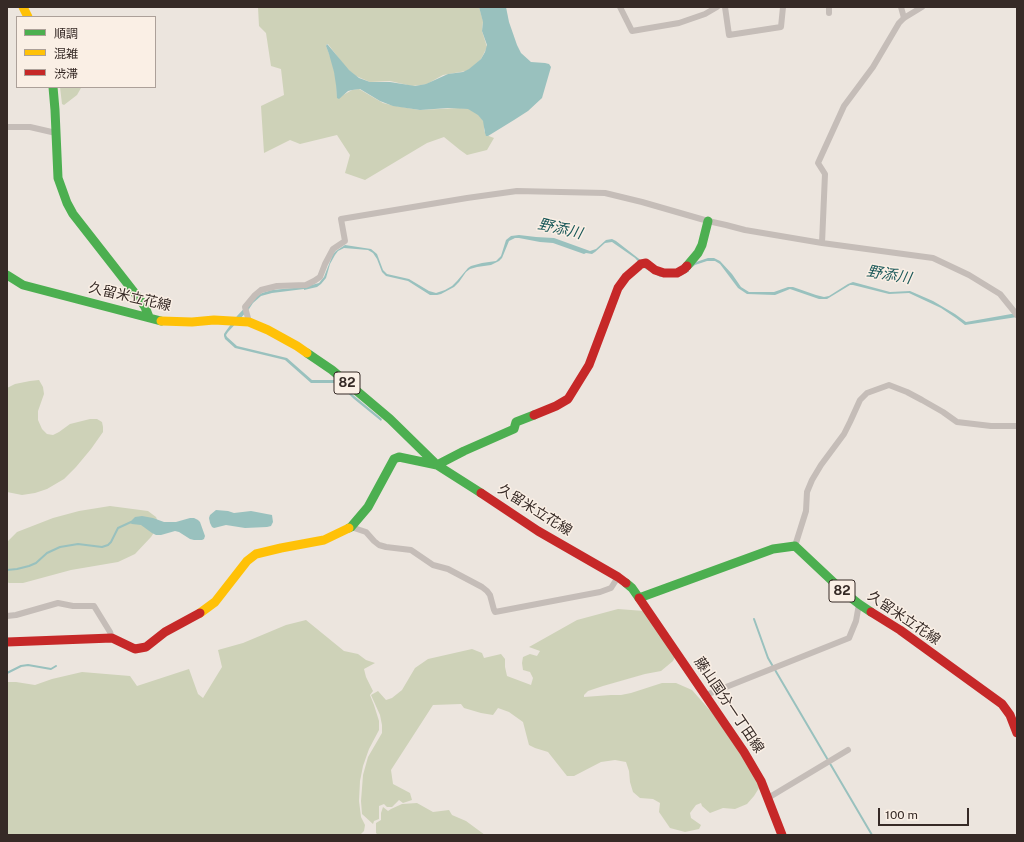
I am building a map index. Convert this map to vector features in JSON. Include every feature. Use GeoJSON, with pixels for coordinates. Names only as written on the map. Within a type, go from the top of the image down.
{"type":"FeatureCollection","features":[{"type":"Feature","properties":{"kind":"main road"},"geometry":{"type":"LineString","coordinates":[[23,7],[28,16]]}},
{"type":"Feature","properties":{"kind":"main road"},"geometry":{"type":"LineString","coordinates":[[53,88],[58,178],[67,203],[73,214],[141,301],[149,317]]}},
{"type":"Feature","properties":{"kind":"main road"},"geometry":{"type":"LineString","coordinates":[[7,642],[112,638],[135,649],[146,647],[164,632],[202,612],[215,602],[236,574],[256,554],[324,540],[351,527],[368,508],[394,460],[399,457],[437,465],[464,451],[514,429],[516,422],[556,406],[568,399],[590,365],[618,288],[626,277],[641,264],[646,264],[664,274],[677,273],[684,269],[698,253],[702,245],[708,221]]}},
{"type":"Feature","properties":{"kind":"main road","name":"久留米立花線"},"geometry":{"type":"LineString","coordinates":[[7,275],[23,285],[160,320],[174,322],[214,320],[250,322],[268,330],[298,346],[332,370],[390,419],[437,465],[538,531],[618,577],[632,588],[640,598]]}},
{"type":"Feature","properties":{"kind":"main road"},"geometry":{"type":"LineString","coordinates":[[640,598],[773,549],[795,546]]}},
{"type":"Feature","properties":{"kind":"main road","name":"久留米立花線"},"geometry":{"type":"LineString","coordinates":[[795,546],[844,593],[900,630],[1002,704],[1010,715],[1017,733]]}},
{"type":"Feature","properties":{"kind":"main road","name":"藤山国分一丁田線"},"geometry":{"type":"LineString","coordinates":[[640,598],[744,752],[761,781],[782,835]]}},
{"type":"Feature","properties":{"kind":"street"},"geometry":{"type":"LineString","coordinates":[[620,7],[632,31],[679,24],[705,14],[717,7]]}},
{"type":"Feature","properties":{"kind":"street"},"geometry":{"type":"LineString","coordinates":[[725,7],[729,35],[781,27],[784,7]]}},
{"type":"Feature","properties":{"kind":"street"},"geometry":{"type":"LineString","coordinates":[[901,7],[904,18]]}},
{"type":"Feature","properties":{"kind":"street"},"geometry":{"type":"LineString","coordinates":[[822,242],[825,174],[818,163],[844,106],[873,67],[899,23],[904,18],[922,7]]}},
{"type":"Feature","properties":{"kind":"street"},"geometry":{"type":"LineString","coordinates":[[7,127],[30,127],[56,133]]}},
{"type":"Feature","properties":{"kind":"street"},"geometry":{"type":"LineString","coordinates":[[250,322],[245,307],[261,290],[277,286],[306,285],[320,277],[333,249],[345,241],[341,219],[517,191],[605,193],[745,230],[933,258],[969,275],[1000,294],[1017,315]]}},
{"type":"Feature","properties":{"kind":"street"},"geometry":{"type":"LineString","coordinates":[[795,546],[806,511],[807,492],[812,480],[844,434],[860,400],[867,393],[889,385],[922,400],[957,422],[991,426],[1017,426]]}},
{"type":"Feature","properties":{"kind":"street"},"geometry":{"type":"LineString","coordinates":[[351,527],[366,532],[379,545],[412,550],[433,565],[448,569],[482,587],[490,595],[495,612],[600,592],[611,588],[618,577]]}},
{"type":"Feature","properties":{"kind":"street"},"geometry":{"type":"LineString","coordinates":[[7,616],[16,615],[58,603],[73,606],[94,606],[112,638]]}},
{"type":"Feature","properties":{"kind":"street"},"geometry":{"type":"LineString","coordinates":[[706,695],[849,638],[856,621],[859,604]]}},
{"type":"Feature","properties":{"kind":"street"},"geometry":{"type":"LineString","coordinates":[[768,798],[848,750]]}},
{"type":"Feature","properties":{"kind":"green space"},"geometry":{"type":"Polygon","coordinates":[[[258,7],[479,7],[483,21],[482,31],[487,47],[481,59],[466,71],[443,75],[427,84],[412,86],[390,81],[370,82],[356,76],[346,68],[328,44],[326,46],[332,61],[338,98],[352,90],[359,89],[383,103],[391,105],[419,110],[469,109],[478,114],[484,122],[484,130],[486,135],[494,138],[487,150],[467,155],[444,137],[427,143],[365,180],[345,173],[350,155],[337,135],[300,144],[290,140],[264,153],[261,106],[284,95],[281,69],[271,66],[266,33],[259,26],[258,7]]]}},
{"type":"Feature","properties":{"kind":"green space"},"geometry":{"type":"Polygon","coordinates":[[[60,88],[81,88],[77,95],[64,105],[62,104],[60,88]]]}},
{"type":"Feature","properties":{"kind":"green space"},"geometry":{"type":"Polygon","coordinates":[[[39,380],[43,387],[44,394],[38,411],[38,420],[42,429],[47,434],[53,435],[70,424],[90,419],[97,419],[102,422],[103,432],[91,449],[64,479],[47,489],[35,493],[22,495],[7,492],[7,388],[15,384],[39,380]]]}},
{"type":"Feature","properties":{"kind":"green space"},"geometry":{"type":"Polygon","coordinates":[[[110,506],[148,511],[156,517],[158,522],[157,528],[151,537],[135,554],[118,562],[71,570],[23,583],[7,582],[7,542],[17,532],[53,518],[79,511],[110,506]]]}},
{"type":"Feature","properties":{"kind":"green space"},"geometry":{"type":"Polygon","coordinates":[[[618,609],[644,611],[676,655],[673,661],[661,671],[645,674],[588,691],[584,697],[621,695],[662,683],[676,683],[692,690],[714,715],[756,777],[759,788],[747,804],[735,809],[723,808],[710,813],[702,806],[701,803],[696,805],[690,813],[691,818],[701,825],[699,829],[685,832],[670,828],[659,812],[660,803],[653,799],[640,798],[633,792],[626,762],[615,760],[601,762],[574,776],[567,776],[548,752],[529,745],[523,722],[509,712],[498,708],[493,715],[481,713],[464,708],[461,704],[433,705],[391,770],[393,784],[410,793],[412,800],[403,803],[399,800],[392,807],[387,807],[384,804],[379,806],[379,819],[374,821],[373,824],[362,814],[361,801],[363,775],[368,757],[382,733],[380,715],[371,695],[378,691],[386,700],[392,698],[402,690],[415,668],[428,659],[472,649],[482,653],[484,658],[501,654],[505,659],[507,676],[531,685],[533,678],[530,672],[523,670],[523,657],[530,654],[537,656],[540,651],[529,647],[577,620],[618,609]]]}},
{"type":"Feature","properties":{"kind":"green space"},"geometry":{"type":"Polygon","coordinates":[[[306,620],[344,651],[358,654],[366,660],[375,663],[364,669],[373,691],[370,695],[379,721],[379,730],[369,749],[360,781],[359,801],[361,817],[365,825],[364,831],[360,835],[7,835],[7,682],[35,685],[52,679],[82,672],[130,676],[137,686],[189,669],[198,694],[203,698],[222,667],[218,650],[243,643],[286,625],[306,620]]]}},
{"type":"Feature","properties":{"kind":"green space"},"geometry":{"type":"Polygon","coordinates":[[[417,803],[433,812],[449,810],[452,815],[466,821],[485,835],[378,835],[376,833],[376,823],[381,820],[383,807],[388,811],[402,804],[417,803]]]}},
{"type":"Feature","properties":{"kind":"water"},"geometry":{"type":"Polygon","coordinates":[[[479,7],[506,7],[509,22],[521,53],[531,62],[549,64],[551,67],[542,98],[528,111],[514,120],[486,136],[483,121],[478,115],[468,109],[448,108],[420,110],[393,106],[380,101],[360,89],[348,91],[339,99],[337,98],[334,72],[326,46],[327,44],[349,70],[359,78],[370,82],[390,82],[415,86],[426,84],[448,74],[463,72],[481,59],[487,45],[482,31],[483,22],[479,7]]]}},
{"type":"Feature","properties":{"kind":"water"},"geometry":{"type":"Polygon","coordinates":[[[519,235],[554,238],[590,251],[596,249],[606,240],[612,239],[661,276],[699,261],[714,258],[720,261],[741,287],[749,292],[774,292],[788,287],[793,287],[824,297],[829,296],[853,282],[890,292],[910,291],[933,301],[966,322],[1017,313],[1017,317],[965,325],[941,308],[909,293],[889,294],[853,285],[850,285],[827,299],[819,299],[790,289],[775,295],[747,294],[738,288],[720,264],[715,261],[707,261],[695,265],[689,270],[689,272],[681,276],[660,277],[644,268],[635,258],[612,242],[605,243],[592,254],[584,254],[553,243],[515,238],[509,241],[502,258],[499,261],[491,265],[470,269],[454,287],[437,295],[430,295],[408,281],[386,276],[382,272],[373,253],[368,250],[344,248],[338,251],[335,255],[330,264],[326,278],[317,287],[304,290],[272,293],[261,296],[253,303],[226,335],[237,346],[287,358],[312,380],[335,380],[382,419],[381,421],[337,383],[311,383],[285,360],[235,348],[225,339],[224,334],[226,331],[237,316],[254,298],[262,293],[272,290],[304,287],[319,283],[324,277],[333,254],[345,245],[371,249],[377,254],[383,270],[387,274],[409,279],[429,291],[436,293],[452,286],[471,266],[496,261],[501,256],[506,240],[511,236],[519,235]]]}},
{"type":"Feature","properties":{"kind":"water"},"geometry":{"type":"Polygon","coordinates":[[[216,510],[234,513],[251,511],[272,515],[273,522],[271,526],[267,527],[245,528],[226,525],[214,528],[210,523],[209,518],[210,515],[216,510]]]}},
{"type":"Feature","properties":{"kind":"water"},"geometry":{"type":"Polygon","coordinates":[[[142,516],[164,522],[176,522],[194,518],[200,522],[205,536],[204,539],[190,539],[175,531],[156,535],[141,525],[130,523],[135,517],[142,516]]]}},
{"type":"Feature","properties":{"kind":"waterway"},"geometry":{"type":"LineString","coordinates":[[7,570],[17,569],[36,563],[47,553],[60,547],[78,544],[102,547],[108,545],[118,528],[131,522]]}},
{"type":"Feature","properties":{"kind":"waterway"},"geometry":{"type":"LineString","coordinates":[[754,619],[768,658],[872,835]]}},
{"type":"Feature","properties":{"kind":"waterway"},"geometry":{"type":"LineString","coordinates":[[7,673],[21,666],[28,665],[51,669],[56,666]]}},
{"type":"Feature","properties":{"kind":"traffic: fast"},"geometry":{"type":"LineString","coordinates":[[53,88],[58,178],[67,203],[73,214],[141,301],[149,317]]}},
{"type":"Feature","properties":{"kind":"traffic: fast"},"geometry":{"type":"LineString","coordinates":[[687,266],[698,253],[702,245],[708,221]]}},
{"type":"Feature","properties":{"kind":"traffic: fast"},"geometry":{"type":"LineString","coordinates":[[7,275],[23,285],[161,321]]}},
{"type":"Feature","properties":{"kind":"traffic: fast"},"geometry":{"type":"LineString","coordinates":[[307,353],[332,370],[390,419],[437,465],[481,493]]}},
{"type":"Feature","properties":{"kind":"traffic: fast"},"geometry":{"type":"LineString","coordinates":[[349,528],[368,507],[394,459],[399,457],[437,465],[464,451],[514,429],[516,422],[534,415]]}},
{"type":"Feature","properties":{"kind":"traffic: fast"},"geometry":{"type":"LineString","coordinates":[[626,583],[632,588],[639,598],[773,549],[795,546],[845,593],[871,612]]}},
{"type":"Feature","properties":{"kind":"traffic: slow"},"geometry":{"type":"LineString","coordinates":[[23,7],[28,16]]}},
{"type":"Feature","properties":{"kind":"traffic: slow"},"geometry":{"type":"LineString","coordinates":[[161,321],[192,322],[214,320],[249,322],[268,330],[307,353]]}},
{"type":"Feature","properties":{"kind":"traffic: slow"},"geometry":{"type":"LineString","coordinates":[[200,613],[215,602],[247,561],[256,554],[324,540],[349,528]]}},
{"type":"Feature","properties":{"kind":"traffic: jam"},"geometry":{"type":"LineString","coordinates":[[534,415],[556,406],[568,399],[589,365],[618,288],[626,277],[641,264],[646,263],[655,270],[664,273],[677,273],[687,266]]}},
{"type":"Feature","properties":{"kind":"traffic: jam"},"geometry":{"type":"LineString","coordinates":[[481,493],[538,531],[626,583]]}},
{"type":"Feature","properties":{"kind":"traffic: jam"},"geometry":{"type":"LineString","coordinates":[[639,598],[744,752],[761,781],[782,835]]}},
{"type":"Feature","properties":{"kind":"traffic: jam"},"geometry":{"type":"LineString","coordinates":[[871,612],[900,630],[1002,704],[1010,715],[1017,733]]}},
{"type":"Feature","properties":{"kind":"traffic: jam"},"geometry":{"type":"LineString","coordinates":[[7,642],[112,638],[135,649],[146,647],[165,632],[200,613]]}},
{"type":"Feature","properties":{"kind":"water label","name":"野添川"},"geometry":{"type":"Point","coordinates":[560,229]}},
{"type":"Feature","properties":{"kind":"water label","name":"野添川"},"geometry":{"type":"Point","coordinates":[889,275]}}]}
